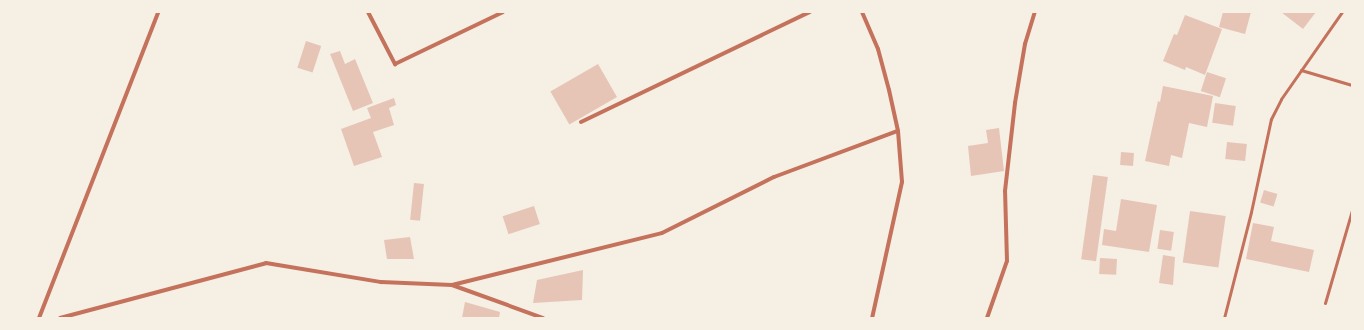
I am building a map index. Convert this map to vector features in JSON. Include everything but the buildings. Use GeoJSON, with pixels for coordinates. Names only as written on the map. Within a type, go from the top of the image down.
{"type":"FeatureCollection","features":[{"type":"Feature","properties":{"kind":"street"},"geometry":{"type":"LineString","coordinates":[[39,318],[158,12]]}},
{"type":"Feature","properties":{"kind":"street"},"geometry":{"type":"LineString","coordinates":[[368,12],[395,64],[503,12]]}},
{"type":"Feature","properties":{"kind":"street"},"geometry":{"type":"LineString","coordinates":[[581,122],[810,12]]}},
{"type":"Feature","properties":{"kind":"street"},"geometry":{"type":"LineString","coordinates":[[862,12],[878,49],[898,131],[902,182],[872,318]]}},
{"type":"Feature","properties":{"kind":"street"},"geometry":{"type":"LineString","coordinates":[[987,318],[1007,261],[1005,191],[1011,132],[1025,44],[1035,12]]}},
{"type":"Feature","properties":{"kind":"street"},"geometry":{"type":"LineString","coordinates":[[60,318],[266,263],[381,282],[452,285],[662,233],[774,177],[898,131]]}},
{"type":"Feature","properties":{"kind":"street"},"geometry":{"type":"LineString","coordinates":[[452,285],[543,318]]}},
{"type":"Feature","properties":{"kind":"lane"},"geometry":{"type":"LineString","coordinates":[[1224,318],[1251,212],[1270,119],[1281,99],[1342,12]]}},
{"type":"Feature","properties":{"kind":"lane"},"geometry":{"type":"LineString","coordinates":[[1301,70],[1352,85]]}},
{"type":"Feature","properties":{"kind":"lane"},"geometry":{"type":"LineString","coordinates":[[1325,303],[1352,210]]}}]}
